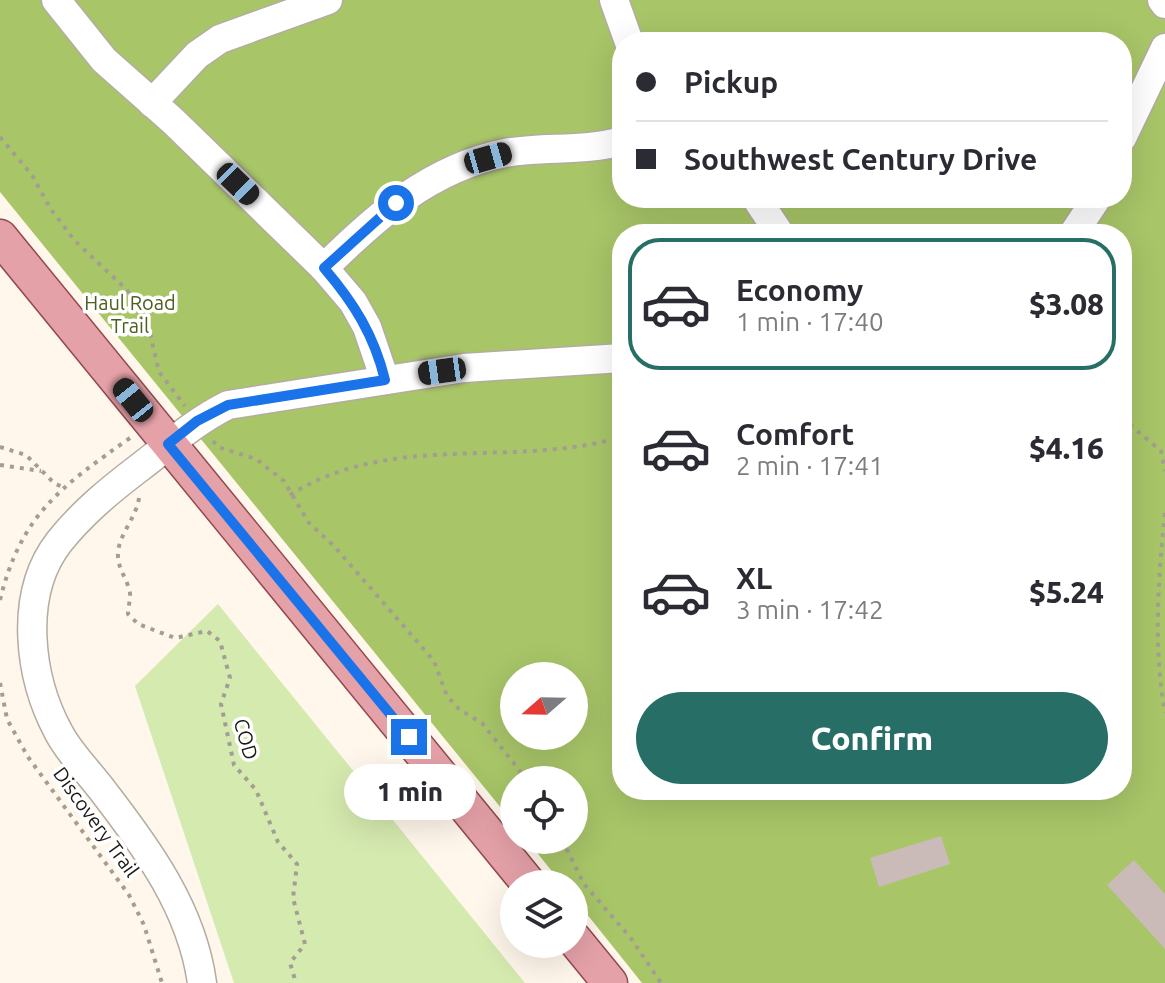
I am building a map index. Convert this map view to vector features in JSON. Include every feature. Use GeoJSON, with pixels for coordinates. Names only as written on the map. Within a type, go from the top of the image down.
{"type":"FeatureCollection","features":[{"type":"Feature","properties":{"kind":"main road"},"geometry":{"type":"LineString","coordinates":[[0,237],[518,870]]}},
{"type":"Feature","properties":{"kind":"main road"},"geometry":{"type":"LineString","coordinates":[[588,956],[610,983]]}},
{"type":"Feature","properties":{"kind":"street"},"geometry":{"type":"LineString","coordinates":[[56,0],[63,14],[104,60],[324,268],[353,302],[367,327],[385,380]]}},
{"type":"Feature","properties":{"kind":"street"},"geometry":{"type":"LineString","coordinates":[[152,103],[197,55],[220,39],[328,0]]}},
{"type":"Feature","properties":{"kind":"street"},"geometry":{"type":"LineString","coordinates":[[614,0],[625,32]]}},
{"type":"Feature","properties":{"kind":"street"},"geometry":{"type":"LineString","coordinates":[[1132,117],[1165,48]]}},
{"type":"Feature","properties":{"kind":"street"},"geometry":{"type":"LineString","coordinates":[[324,268],[379,216],[413,190],[471,163],[505,154],[612,144]]}},
{"type":"Feature","properties":{"kind":"street"},"geometry":{"type":"LineString","coordinates":[[202,983],[185,916],[178,903],[118,811],[59,734],[38,680],[30,640],[39,584],[57,545],[103,494],[197,421],[228,405],[464,368],[612,359]]}},
{"type":"Feature","properties":{"kind":"path"},"geometry":{"type":"LineString","coordinates":[[0,137],[32,175],[50,208],[75,241],[127,290],[148,325],[159,372],[218,447],[256,459],[284,481],[309,523],[334,546],[434,661],[447,696],[482,723],[516,766]]}},
{"type":"Feature","properties":{"kind":"path"},"geometry":{"type":"LineString","coordinates":[[1132,426],[1161,451],[1165,471]]}},
{"type":"Feature","properties":{"kind":"path"},"geometry":{"type":"LineString","coordinates":[[290,495],[316,478],[352,465],[403,456],[539,449],[612,438]]}},
{"type":"Feature","properties":{"kind":"path"},"geometry":{"type":"LineString","coordinates":[[0,447],[26,455],[41,471],[64,487]]}},
{"type":"Feature","properties":{"kind":"path"},"geometry":{"type":"LineString","coordinates":[[0,465],[41,471]]}},
{"type":"Feature","properties":{"kind":"path","name":"COD"},"geometry":{"type":"LineString","coordinates":[[139,468],[137,510],[120,541],[118,553],[119,569],[130,589],[128,614],[138,624],[175,638],[207,631],[220,641],[230,678],[221,704],[234,765],[256,790],[278,842],[297,864],[293,898],[305,944],[290,963],[296,983]]}},
{"type":"Feature","properties":{"kind":"path"},"geometry":{"type":"LineString","coordinates":[[1165,513],[1156,598],[1159,677],[1165,713]]}},
{"type":"Feature","properties":{"kind":"path","name":"Discovery Trail"},"geometry":{"type":"LineString","coordinates":[[0,683],[7,719],[28,757],[129,895],[144,925],[162,983]]}},
{"type":"Feature","properties":{"kind":"path"},"geometry":{"type":"LineString","coordinates":[[569,854],[584,884],[630,937],[661,983]]}},
{"type":"Feature","properties":{"kind":"green space","name":"Haul Road Trail"},"geometry":{"type":"Polygon","coordinates":[[[0,0],[1165,0],[1165,983],[642,983],[588,916],[588,870],[551,870],[538,854],[588,854],[588,766],[500,766],[500,807],[0,192],[0,0]]]}},
{"type":"Feature","properties":{"kind":"green space"},"geometry":{"type":"Polygon","coordinates":[[[218,604],[500,952],[500,958],[505,958],[525,983],[234,983],[135,686],[218,604]]]}},
{"type":"Feature","properties":{"kind":"building"},"geometry":{"type":"Polygon","coordinates":[[[941,836],[950,864],[879,887],[870,858],[941,836]]]}},
{"type":"Feature","properties":{"kind":"building"},"geometry":{"type":"Polygon","coordinates":[[[1134,860],[1165,894],[1165,949],[1107,885],[1134,860]]]}},
{"type":"Feature","properties":{"kind":"route"},"geometry":{"type":"LineString","coordinates":[[396,203],[324,268],[353,302],[367,327],[385,380],[228,405],[197,421],[168,444],[409,737]]}}]}
